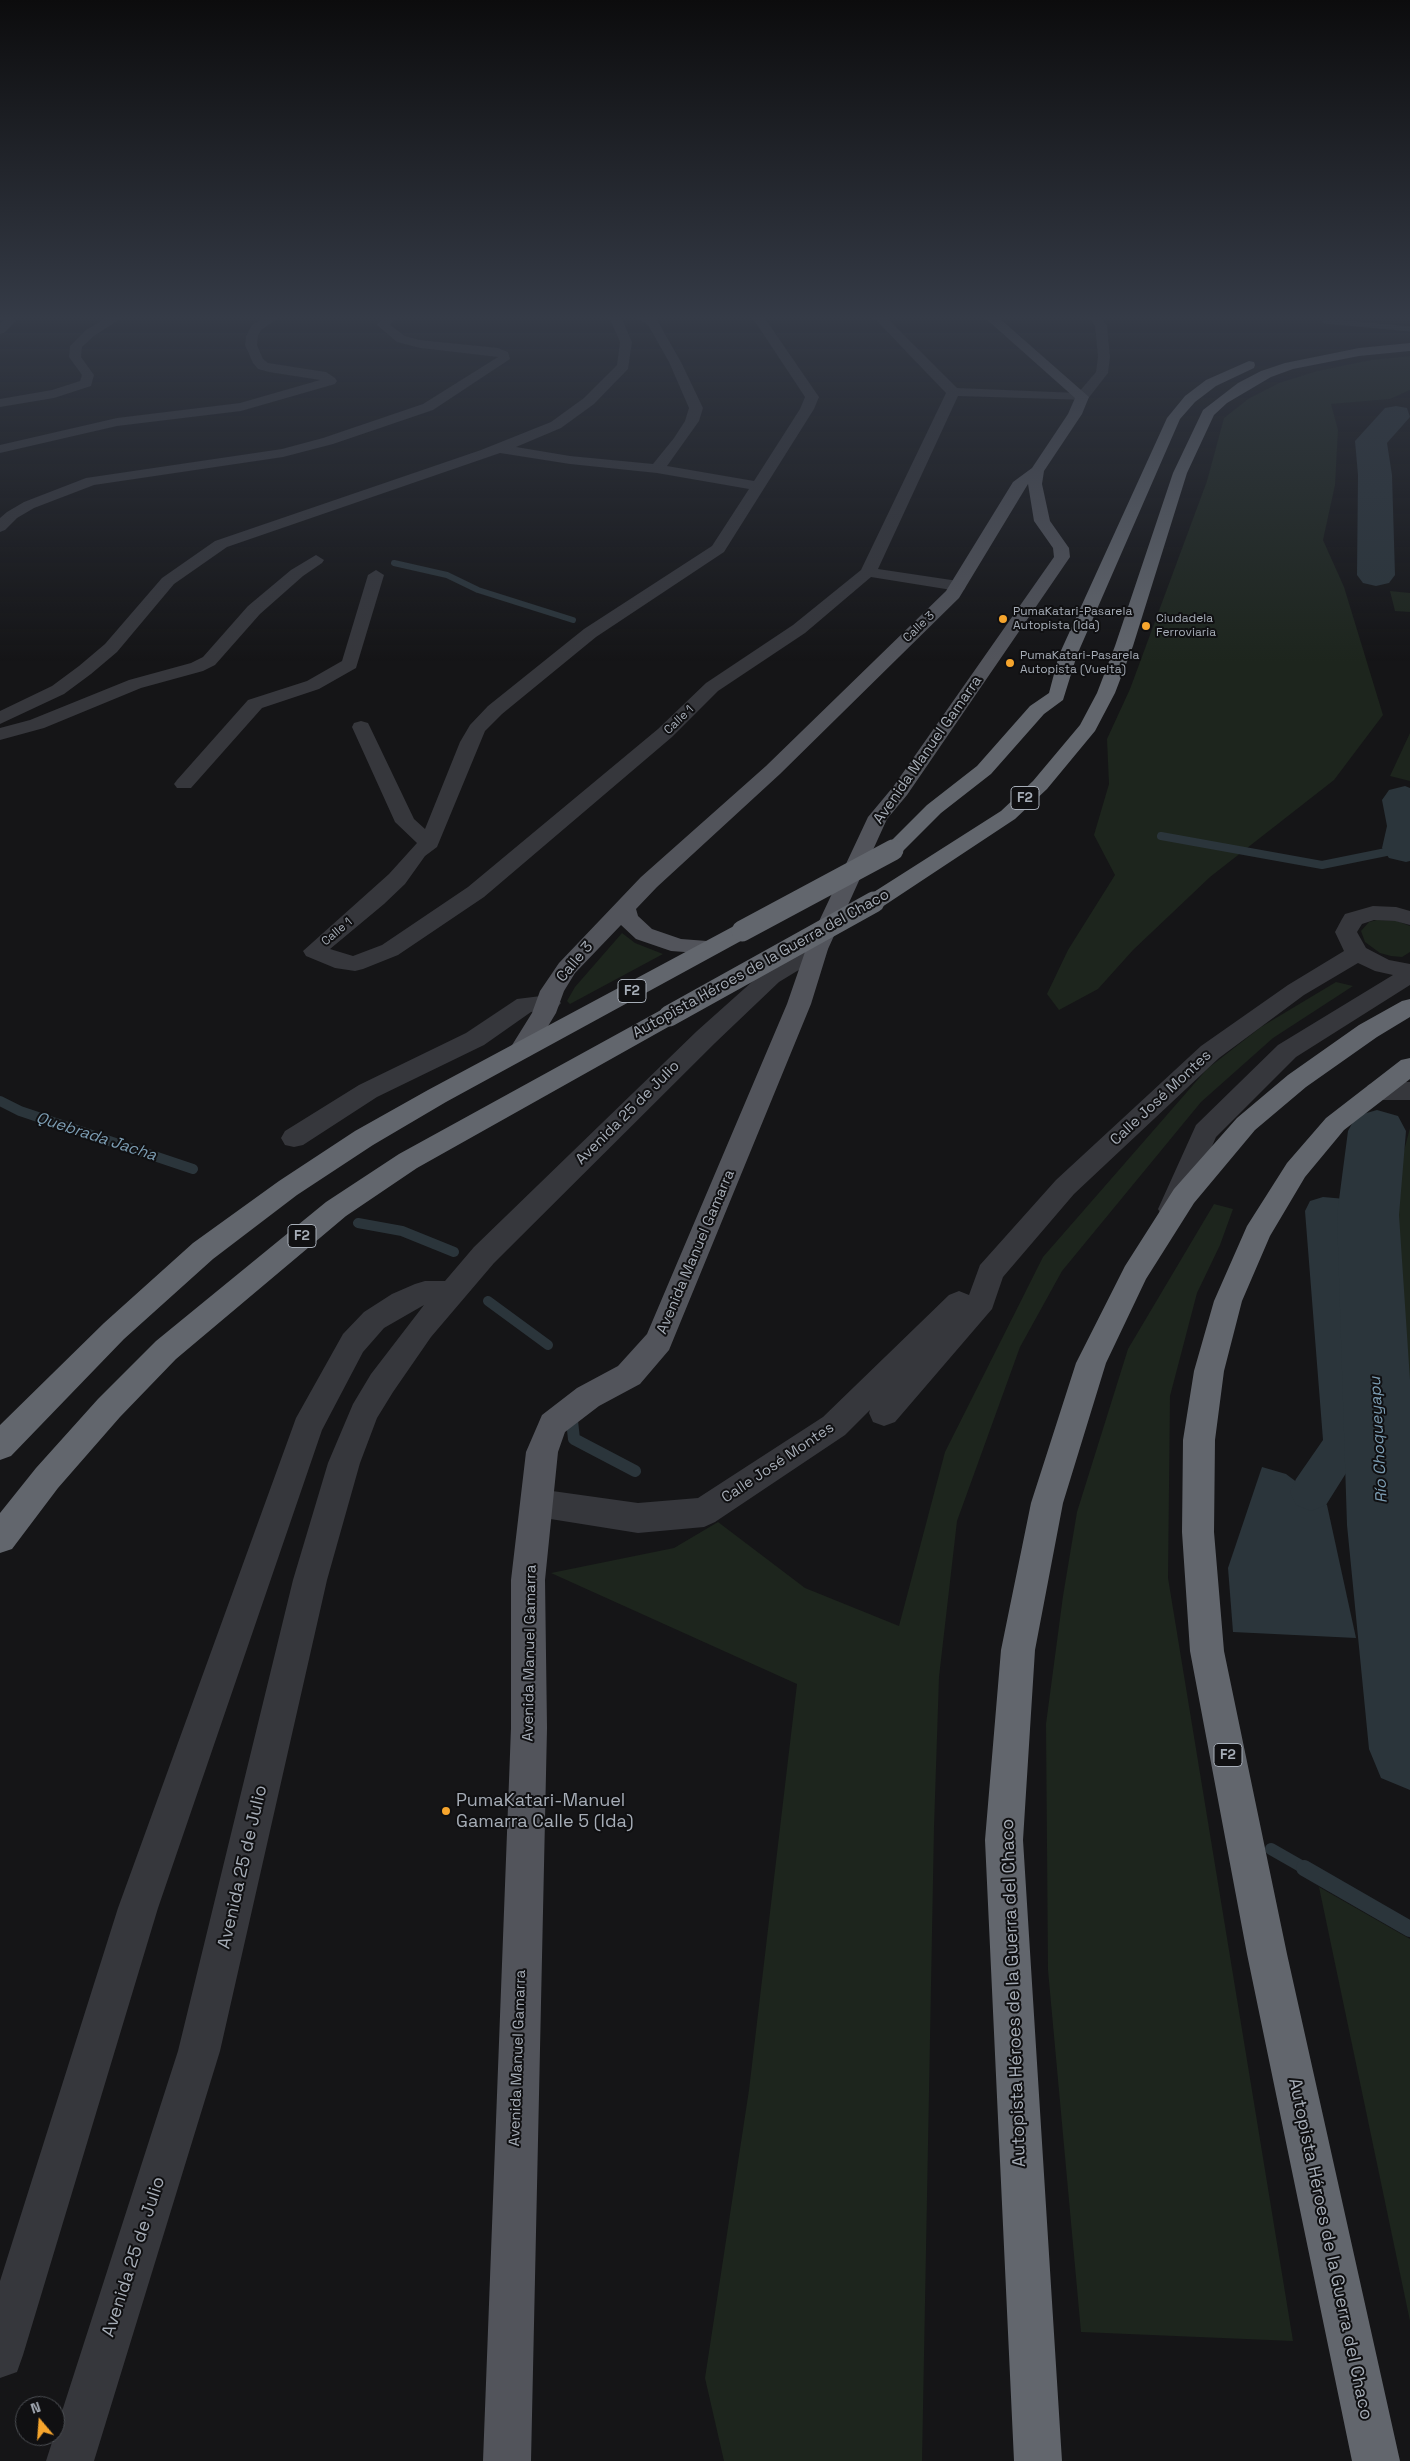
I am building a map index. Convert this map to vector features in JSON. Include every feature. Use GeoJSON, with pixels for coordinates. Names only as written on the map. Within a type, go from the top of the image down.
{"type":"FeatureCollection","features":[{"type":"Feature","properties":{"kind":"highway","name":"F2"},"geometry":{"type":"LineString","coordinates":[[0,1446],[114,1330],[202,1251],[288,1188],[364,1138],[521,1050],[893,850],[934,809],[984,770],[1037,710],[1057,696],[1068,654],[1168,432]]}},
{"type":"Feature","properties":{"kind":"highway","name":"Autopista Héroes de la Guerra del Chaco"},"geometry":{"type":"LineString","coordinates":[[0,1538],[59,1464],[166,1350],[336,1209],[408,1161],[874,902],[1008,815],[1040,785],[1088,727],[1106,693],[1124,646],[1180,473],[1199,432]]}},
{"type":"Feature","properties":{"kind":"highway","name":"Autopista Héroes de la Guerra del Chaco"},"geometry":{"type":"LineString","coordinates":[[1038,2461],[1004,1840],[1018,1650],[1046,1503],[1090,1363],[1135,1274],[1184,1196],[1246,1124],[1297,1081],[1368,1031],[1410,1007]]}},
{"type":"Feature","properties":{"kind":"highway","name":"Autopista Héroes de la Guerra del Chaco"},"geometry":{"type":"LineString","coordinates":[[1376,2461],[1267,1954],[1211,1670],[1198,1532],[1199,1440],[1209,1371],[1228,1302],[1257,1233],[1296,1170],[1336,1124],[1393,1091],[1410,1066]]}},
{"type":"Feature","properties":{"kind":"main road","name":"Calle 3"},"geometry":{"type":"LineString","coordinates":[[521,1050],[549,1003],[552,991],[567,968],[649,882],[780,763],[953,594],[1020,482],[1037,471],[1063,432]]}},
{"type":"Feature","properties":{"kind":"main road","name":"Avenida Manuel Gamarra"},"geometry":{"type":"LineString","coordinates":[[507,2461],[529,1728],[528,1580],[538,1503],[542,1452],[553,1424],[588,1397],[629,1376],[659,1342],[799,1004],[817,949],[878,817],[900,791],[1062,557],[1061,548],[1042,521],[1035,484],[1037,471]]}},
{"type":"Feature","properties":{"kind":"main road"},"geometry":{"type":"LineString","coordinates":[[625,909],[627,918],[644,934],[679,946],[712,948]]}},
{"type":"Feature","properties":{"kind":"street"},"geometry":{"type":"LineString","coordinates":[[0,449],[74,432]]}},
{"type":"Feature","properties":{"kind":"street"},"geometry":{"type":"LineString","coordinates":[[0,527],[12,515],[29,505],[91,481],[283,453],[355,432]]}},
{"type":"Feature","properties":{"kind":"street"},"geometry":{"type":"LineString","coordinates":[[0,718],[58,690],[85,670],[111,648],[168,581],[221,544],[500,448],[539,432]]}},
{"type":"Feature","properties":{"kind":"street"},"geometry":{"type":"LineString","coordinates":[[657,469],[685,432]]}},
{"type":"Feature","properties":{"kind":"street","name":"Calle 1"},"geometry":{"type":"LineString","coordinates":[[792,432],[718,549],[590,633],[494,710],[477,729],[463,756],[430,843],[418,852],[397,879],[376,899],[314,951],[343,963],[355,964],[390,950],[476,892],[665,733],[712,688],[799,629],[868,572],[930,432]]}},
{"type":"Feature","properties":{"kind":"street"},"geometry":{"type":"LineString","coordinates":[[500,448],[570,460],[657,469],[758,486]]}},
{"type":"Feature","properties":{"kind":"street"},"geometry":{"type":"LineString","coordinates":[[0,734],[37,724],[135,684],[197,667],[209,661],[254,610],[297,573],[316,560]]}},
{"type":"Feature","properties":{"kind":"street"},"geometry":{"type":"LineString","coordinates":[[868,572],[958,586]]}},
{"type":"Feature","properties":{"kind":"street"},"geometry":{"type":"LineString","coordinates":[[184,784],[255,704],[313,685],[350,664],[376,575]]}},
{"type":"Feature","properties":{"kind":"street"},"geometry":{"type":"LineString","coordinates":[[360,727],[405,822],[430,843]]}},
{"type":"Feature","properties":{"kind":"street"},"geometry":{"type":"LineString","coordinates":[[1410,918],[1396,914],[1373,913],[1353,919],[1346,932],[1357,953],[1383,966],[1410,971]]}},
{"type":"Feature","properties":{"kind":"street","name":"Avenida 25 de Julio"},"geometry":{"type":"LineString","coordinates":[[70,2461],[199,2050],[308,1590],[344,1463],[364,1413],[382,1383],[451,1292],[484,1255],[706,1037],[771,977],[817,949]]}},
{"type":"Feature","properties":{"kind":"street","name":"Calle José Montes"},"geometry":{"type":"LineString","coordinates":[[538,1503],[638,1518],[704,1512],[834,1426],[990,1273],[1065,1187],[1210,1052],[1296,990],[1357,953]]}},
{"type":"Feature","properties":{"kind":"street"},"geometry":{"type":"LineString","coordinates":[[1165,1225],[1205,1132],[1287,1051],[1410,975]]}},
{"type":"Feature","properties":{"kind":"street"},"geometry":{"type":"LineString","coordinates":[[294,1138],[368,1091],[475,1039],[525,1006],[549,1003]]}},
{"type":"Feature","properties":{"kind":"street","name":"Calle José Montes"},"geometry":{"type":"LineString","coordinates":[[884,1413],[982,1302],[990,1273]]}},
{"type":"Feature","properties":{"kind":"street"},"geometry":{"type":"LineString","coordinates":[[0,2355],[138,1908],[307,1427],[352,1343],[374,1320],[402,1302],[426,1292],[451,1292]]}},
{"type":"Feature","properties":{"kind":"shaded area"},"geometry":{"type":"Polygon","coordinates":[[[1220,432],[1338,432],[1335,485],[1323,540],[1344,587],[1383,715],[1334,780],[1210,877],[1133,950],[1098,989],[1059,1010],[1047,994],[1068,950],[1115,875],[1094,835],[1109,784],[1107,739],[1130,689],[1207,481],[1220,432]]]}},
{"type":"Feature","properties":{"kind":"shaded area"},"geometry":{"type":"Polygon","coordinates":[[[1390,591],[1410,593],[1410,612],[1395,611],[1390,591]]]}},
{"type":"Feature","properties":{"kind":"shaded area"},"geometry":{"type":"Polygon","coordinates":[[[1410,733],[1410,781],[1390,776],[1410,733]]]}},
{"type":"Feature","properties":{"kind":"shaded area"},"geometry":{"type":"Polygon","coordinates":[[[1377,920],[1397,921],[1410,926],[1410,952],[1402,957],[1391,956],[1380,953],[1365,942],[1361,931],[1369,922],[1377,920]]]}},
{"type":"Feature","properties":{"kind":"shaded area"},"geometry":{"type":"Polygon","coordinates":[[[622,933],[635,943],[663,954],[570,1004],[567,1001],[575,987],[622,933]]]}},
{"type":"Feature","properties":{"kind":"shaded area"},"geometry":{"type":"Polygon","coordinates":[[[1336,982],[1353,986],[1273,1038],[1201,1102],[1062,1271],[1020,1347],[957,1521],[939,1677],[934,1827],[922,2461],[724,2461],[705,2378],[749,2090],[797,1684],[551,1573],[674,1548],[718,1522],[805,1588],[899,1626],[945,1452],[1043,1257],[1207,1069],[1261,1027],[1336,982]]]}},
{"type":"Feature","properties":{"kind":"shaded area"},"geometry":{"type":"Polygon","coordinates":[[[1410,1128],[1410,1539],[1402,1338],[1393,1236],[1400,1166],[1410,1128]]]}},
{"type":"Feature","properties":{"kind":"shaded area"},"geometry":{"type":"Polygon","coordinates":[[[1214,1204],[1233,1209],[1220,1245],[1197,1293],[1170,1396],[1168,1578],[1293,2341],[1081,2332],[1048,1970],[1046,1724],[1063,1596],[1077,1512],[1128,1349],[1214,1204]]]}},
{"type":"Feature","properties":{"kind":"shaded area"},"geometry":{"type":"Polygon","coordinates":[[[1262,1467],[1286,1474],[1327,1505],[1356,1638],[1233,1632],[1228,1568],[1262,1467]]]}},
{"type":"Feature","properties":{"kind":"shaded area"},"geometry":{"type":"Polygon","coordinates":[[[1319,1887],[1410,1939],[1410,2321],[1319,1887]]]}},
{"type":"Feature","properties":{"kind":"waterway","name":"Río Choqueyapu"},"geometry":{"type":"LineString","coordinates":[[1376,575],[1375,475],[1371,441],[1380,432]]}},
{"type":"Feature","properties":{"kind":"waterway"},"geometry":{"type":"LineString","coordinates":[[394,563],[447,575],[478,590],[573,620]]}},
{"type":"Feature","properties":{"kind":"waterway","name":"Río Choqueyapu"},"geometry":{"type":"LineString","coordinates":[[1405,800],[1410,826],[1406,848]]}},
{"type":"Feature","properties":{"kind":"waterway"},"geometry":{"type":"LineString","coordinates":[[1161,836],[1322,865],[1406,848]]}},
{"type":"Feature","properties":{"kind":"waterway","name":"Quebrada Jacha"},"geometry":{"type":"LineString","coordinates":[[0,1101],[20,1111],[193,1169]]}},
{"type":"Feature","properties":{"kind":"waterway","name":"Río Choqueyapu"},"geometry":{"type":"LineString","coordinates":[[1377,1131],[1368,1215],[1369,1259],[1384,1525],[1410,1749]]}},
{"type":"Feature","properties":{"kind":"waterway"},"geometry":{"type":"LineString","coordinates":[[1311,1492],[1344,1443],[1323,1211],[1368,1215]]}},
{"type":"Feature","properties":{"kind":"waterway","name":"Quebrada Jacha"},"geometry":{"type":"LineString","coordinates":[[358,1223],[402,1231],[454,1252]]}},
{"type":"Feature","properties":{"kind":"waterway","name":"Quebrada Jacha"},"geometry":{"type":"LineString","coordinates":[[488,1301],[548,1345]]}},
{"type":"Feature","properties":{"kind":"waterway","name":"Quebrada Jacha"},"geometry":{"type":"LineString","coordinates":[[572,1421],[574,1439],[635,1471]]}},
{"type":"Feature","properties":{"kind":"waterway","name":"Quebrada Jacha"},"geometry":{"type":"LineString","coordinates":[[1271,1849],[1306,1869]]}},
{"type":"Feature","properties":{"kind":"waterway","name":"Quebrada Jacha"},"geometry":{"type":"LineString","coordinates":[[1304,1868],[1410,1929]]}},
{"type":"Feature","properties":{"kind":"place","name":"PumaKatari-Pasarela Autopista (Ida)"},"geometry":{"type":"Point","coordinates":[1003,619]}},
{"type":"Feature","properties":{"kind":"place","name":"Ciudadela Ferroviaria"},"geometry":{"type":"Point","coordinates":[1146,626]}},
{"type":"Feature","properties":{"kind":"place","name":"PumaKatari-Pasarela Autopista (Vuelta)"},"geometry":{"type":"Point","coordinates":[1010,663]}},
{"type":"Feature","properties":{"kind":"place","name":"PumaKatari-Manuel Gamarra Calle 5 (Ida)"},"geometry":{"type":"Point","coordinates":[446,1811]}}]}
